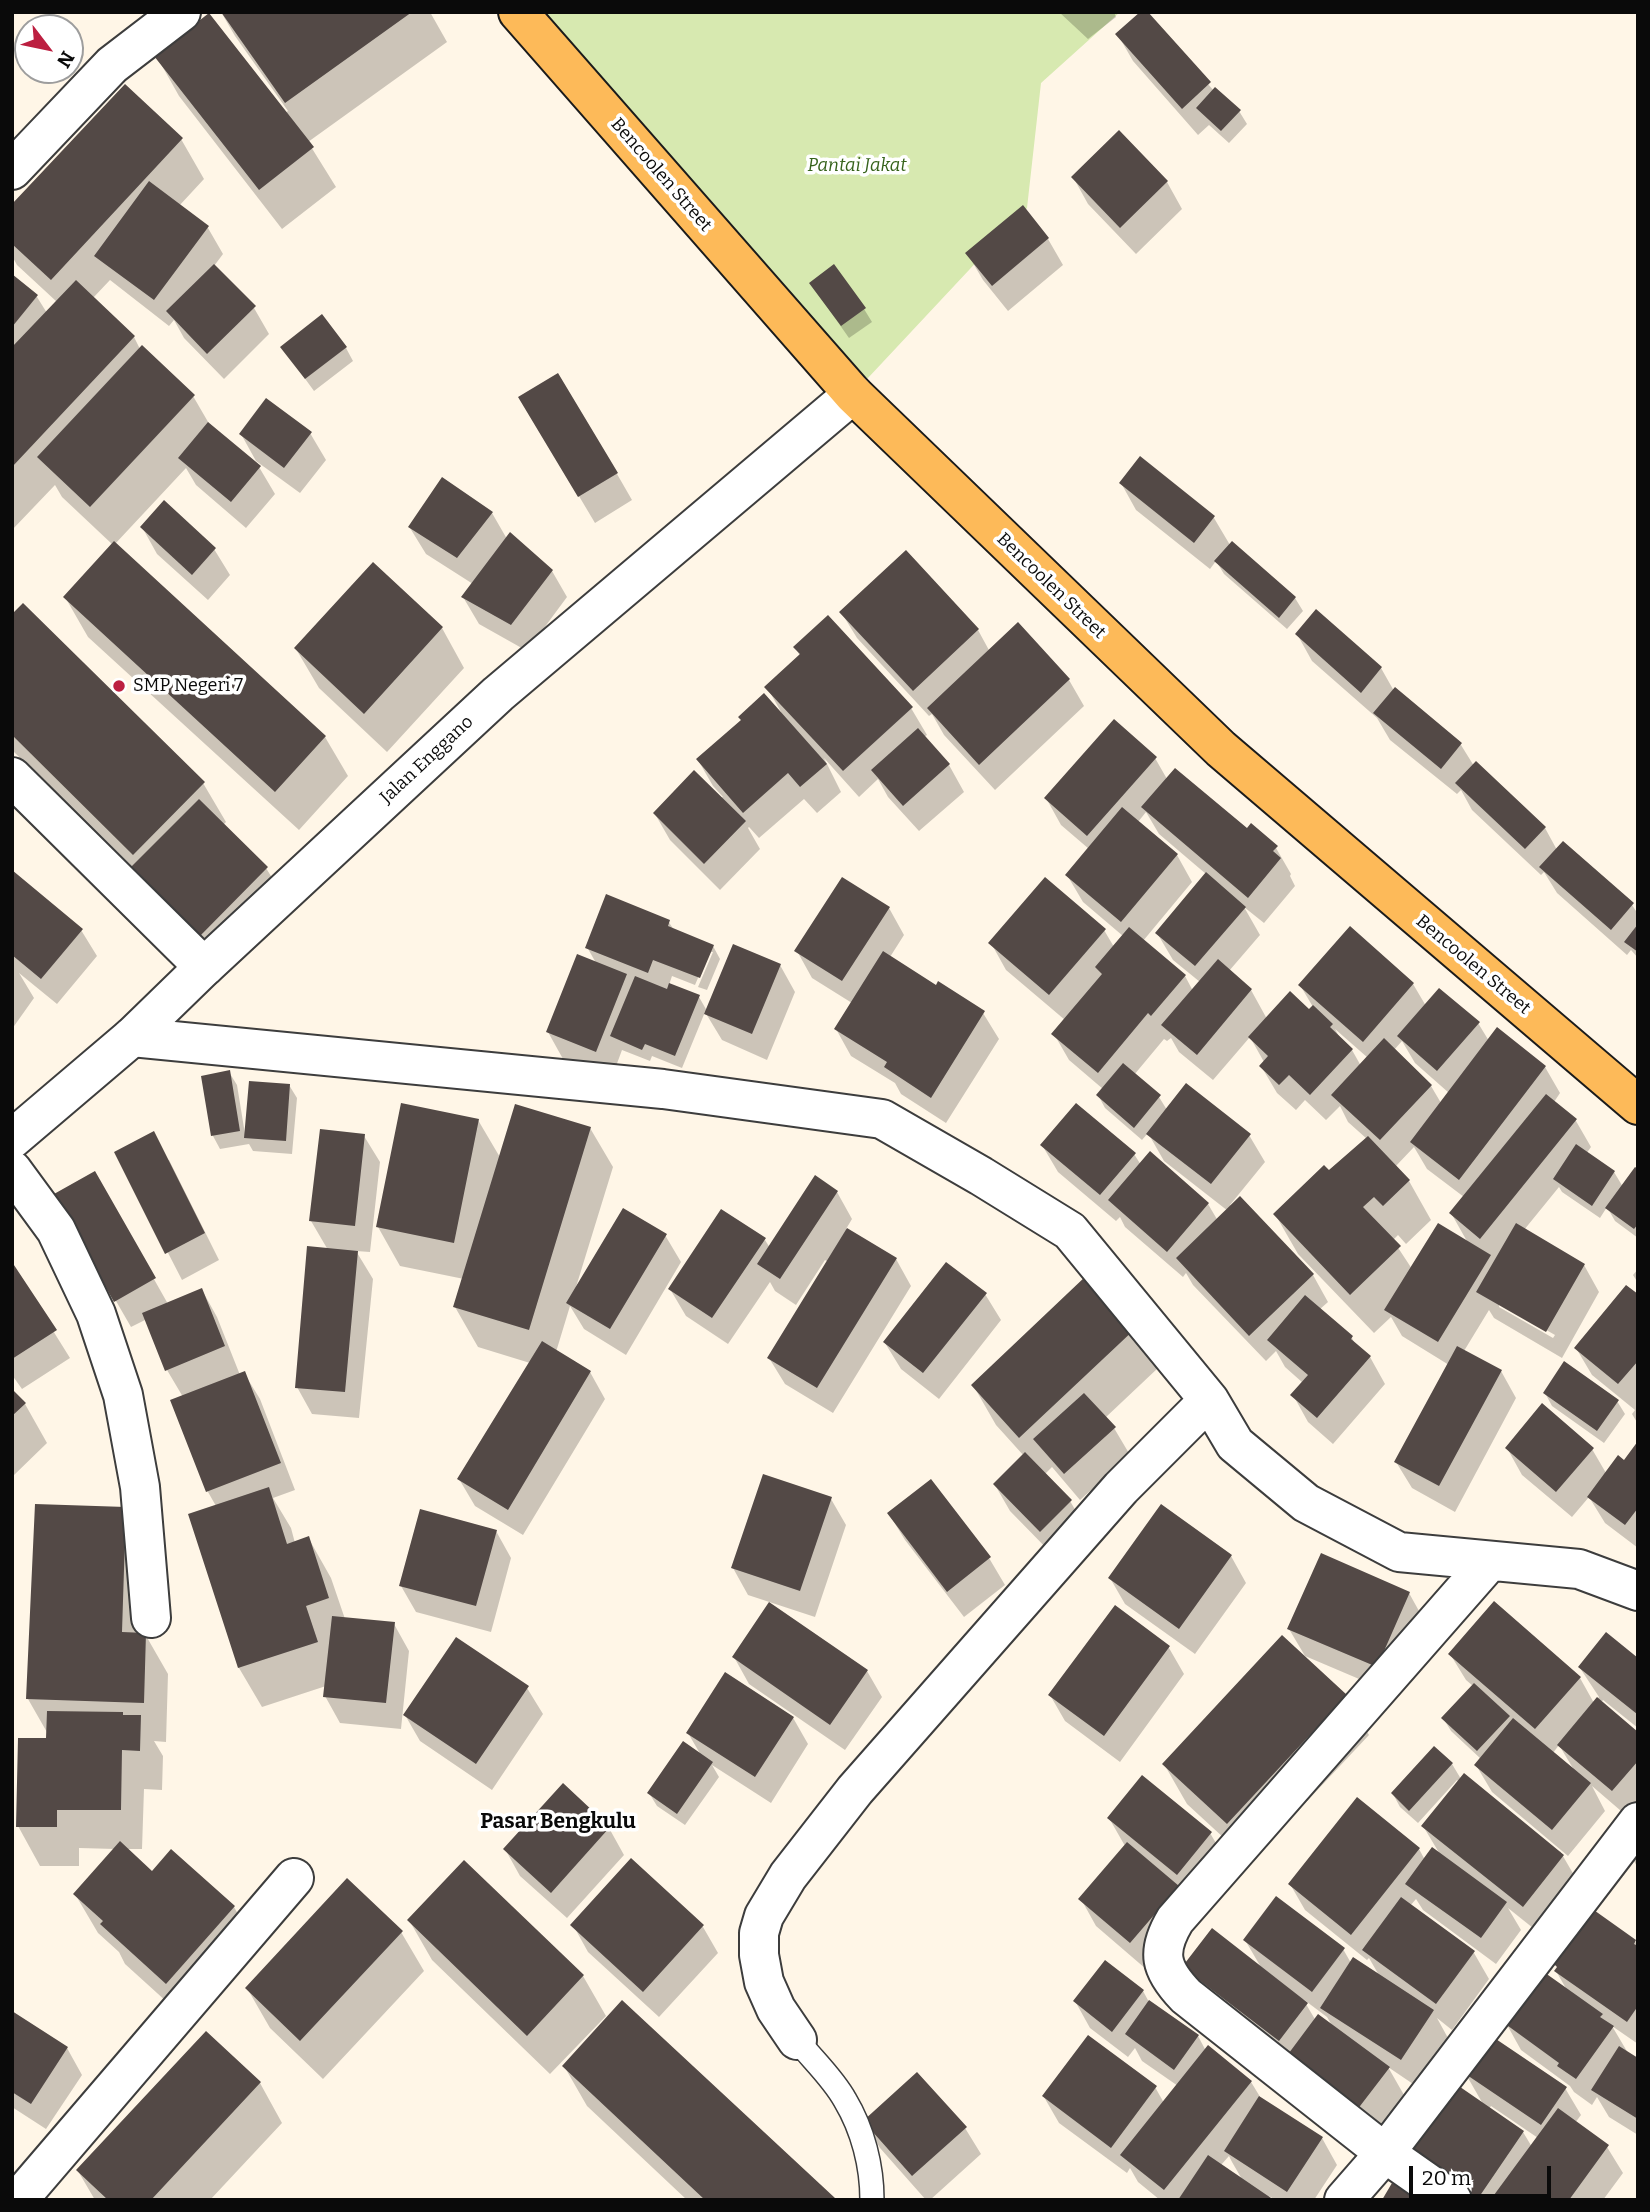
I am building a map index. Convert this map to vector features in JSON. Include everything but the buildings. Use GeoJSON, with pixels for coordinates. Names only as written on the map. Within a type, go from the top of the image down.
{"type":"FeatureCollection","features":[{"type":"Feature","properties":{"kind":"main road","name":"Bencoolen Street"},"geometry":{"type":"LineString","coordinates":[[518,12],[853,394],[1221,750],[1638,1105]]}},
{"type":"Feature","properties":{"kind":"street"},"geometry":{"type":"LineString","coordinates":[[12,170],[112,65],[180,12]]}},
{"type":"Feature","properties":{"kind":"street","name":"Jalan Enggano"},"geometry":{"type":"LineString","coordinates":[[12,1139],[132,1037],[498,694],[853,394]]}},
{"type":"Feature","properties":{"kind":"street"},"geometry":{"type":"LineString","coordinates":[[12,777],[204,967]]}},
{"type":"Feature","properties":{"kind":"street"},"geometry":{"type":"LineString","coordinates":[[132,1037],[663,1089],[882,1119],[1070,1231],[1209,1400],[1235,1444],[1306,1503],[1399,1552],[1579,1569],[1638,1591]]}},
{"type":"Feature","properties":{"kind":"street"},"geometry":{"type":"LineString","coordinates":[[12,1170],[56,1230],[96,1314],[123,1395],[140,1487],[151,1618]]}},
{"type":"Feature","properties":{"kind":"street"},"geometry":{"type":"LineString","coordinates":[[797,2040],[776,2009],[764,1982],[759,1955],[759,1933],[764,1916],[788,1876],[855,1790],[1121,1488],[1209,1400]]}},
{"type":"Feature","properties":{"kind":"street"},"geometry":{"type":"LineString","coordinates":[[1452,2200],[1385,2152],[1186,1996],[1164,1964],[1164,1943],[1175,1920],[1489,1562]]}},
{"type":"Feature","properties":{"kind":"street"},"geometry":{"type":"LineString","coordinates":[[1344,2200],[1385,2152],[1638,1822]]}},
{"type":"Feature","properties":{"kind":"street"},"geometry":{"type":"LineString","coordinates":[[18,2200],[294,1878]]}},
{"type":"Feature","properties":{"kind":"lane"},"geometry":{"type":"LineString","coordinates":[[797,2040],[845,2099],[866,2153],[872,2176],[872,2200]]}},
{"type":"Feature","properties":{"kind":"green space","name":"Pantai Jakat"},"geometry":{"type":"Polygon","coordinates":[[[518,12],[1120,12],[1041,83],[1027,208],[853,394],[518,12]]]}},
{"type":"Feature","properties":{"kind":"place","name":"SMP Negeri 7"},"geometry":{"type":"Point","coordinates":[119,686]}},
{"type":"Feature","properties":{"kind":"district","name":"Pasar Bengkulu"},"geometry":{"type":"Point","coordinates":[558,1822]}}]}
